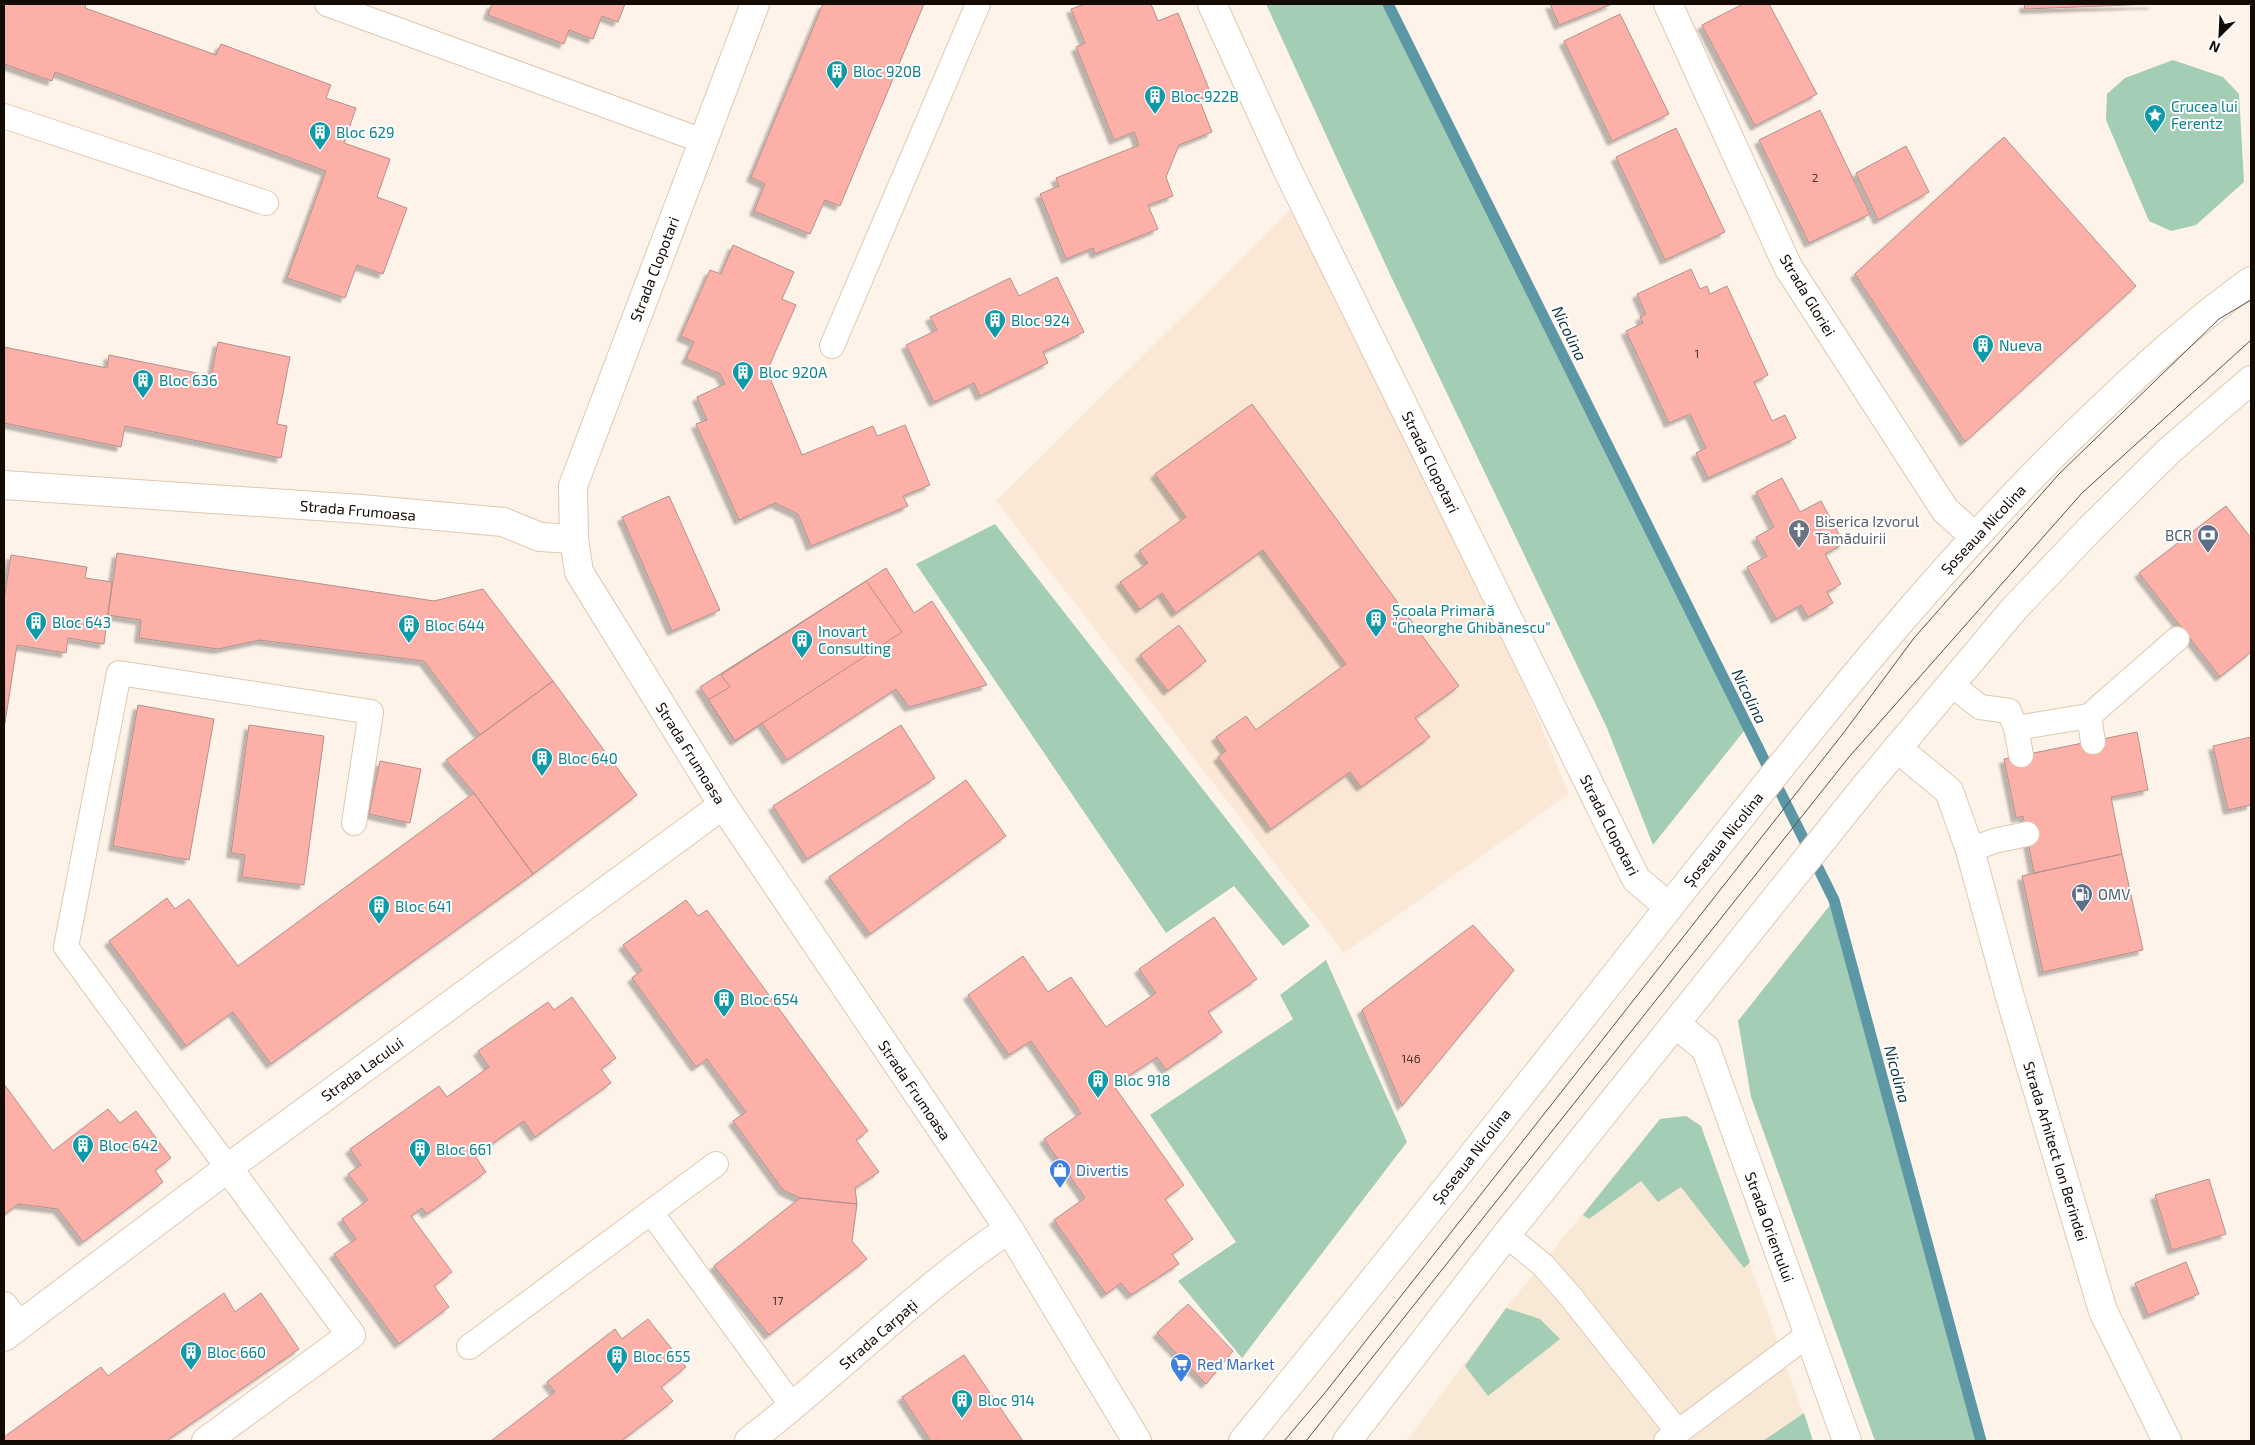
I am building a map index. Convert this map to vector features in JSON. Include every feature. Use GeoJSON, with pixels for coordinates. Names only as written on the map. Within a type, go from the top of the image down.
{"type":"FeatureCollection","features":[{"type":"Feature","properties":{"kind":"street","name":"Strada Clopotari"},"geometry":{"type":"LineString","coordinates":[[574,539],[572,486],[755,4]]}},
{"type":"Feature","properties":{"kind":"street","name":"Strada Clopotari"},"geometry":{"type":"LineString","coordinates":[[1212,4],[1286,167],[1636,879],[1669,906]]}},
{"type":"Feature","properties":{"kind":"street","name":"Strada Gloriei"},"geometry":{"type":"LineString","coordinates":[[1668,4],[1788,267],[1945,510],[1974,536]]}},
{"type":"Feature","properties":{"kind":"street","name":"Șoseaua Nicolina"},"geometry":{"type":"LineString","coordinates":[[1242,1441],[1830,705],[1974,536],[2040,467],[2106,403],[2176,340],[2251,281]]}},
{"type":"Feature","properties":{"kind":"street"},"geometry":{"type":"LineString","coordinates":[[1347,1441],[1506,1235],[1864,788],[2014,609],[2090,529],[2170,450],[2251,380]]}},
{"type":"Feature","properties":{"kind":"street","name":"Strada Frumoasa"},"geometry":{"type":"LineString","coordinates":[[4,485],[361,509],[502,522],[540,537],[574,539],[579,572],[723,805],[1009,1229],[1137,1441]]}},
{"type":"Feature","properties":{"kind":"street","name":"Strada Arhitect Ion Berindei"},"geometry":{"type":"LineString","coordinates":[[1897,748],[1949,791],[1970,850],[2010,998],[2103,1311],[2167,1441]]}},
{"type":"Feature","properties":{"kind":"street","name":"Strada Lacului"},"geometry":{"type":"LineString","coordinates":[[9,1323],[228,1168],[723,805]]}},
{"type":"Feature","properties":{"kind":"street","name":"Strada Orientului"},"geometry":{"type":"LineString","coordinates":[[1676,1024],[1706,1049],[1847,1441]]}},
{"type":"Feature","properties":{"kind":"street"},"geometry":{"type":"LineString","coordinates":[[206,1441],[351,1335],[228,1168]]}},
{"type":"Feature","properties":{"kind":"street","name":"Strada Carpați"},"geometry":{"type":"LineString","coordinates":[[749,1441],[793,1408],[966,1258],[1009,1229]]}},
{"type":"Feature","properties":{"kind":"lane"},"geometry":{"type":"LineString","coordinates":[[327,4],[703,141]]}},
{"type":"Feature","properties":{"kind":"lane"},"geometry":{"type":"LineString","coordinates":[[832,346],[978,4]]}},
{"type":"Feature","properties":{"kind":"lane"},"geometry":{"type":"LineString","coordinates":[[4,116],[266,204]]}},
{"type":"Feature","properties":{"kind":"lane"},"geometry":{"type":"LineString","coordinates":[[2016,728],[2089,716],[2177,639]]}},
{"type":"Feature","properties":{"kind":"lane"},"geometry":{"type":"LineString","coordinates":[[228,1168],[66,947],[119,673],[371,712],[354,823]]}},
{"type":"Feature","properties":{"kind":"lane"},"geometry":{"type":"LineString","coordinates":[[1951,684],[1980,707],[2009,711],[2016,728],[2021,755]]}},
{"type":"Feature","properties":{"kind":"lane"},"geometry":{"type":"LineString","coordinates":[[2089,716],[2093,742]]}},
{"type":"Feature","properties":{"kind":"lane"},"geometry":{"type":"LineString","coordinates":[[1970,850],[1994,841],[2027,834]]}},
{"type":"Feature","properties":{"kind":"lane"},"geometry":{"type":"LineString","coordinates":[[469,1347],[716,1164]]}},
{"type":"Feature","properties":{"kind":"lane"},"geometry":{"type":"LineString","coordinates":[[651,1212],[793,1408]]}},
{"type":"Feature","properties":{"kind":"lane"},"geometry":{"type":"LineString","coordinates":[[1506,1235],[1543,1265],[1572,1297],[1672,1437],[1809,1334]]}},
{"type":"Feature","properties":{"kind":"shaded area"},"geometry":{"type":"Polygon","coordinates":[[[1293,207],[1512,656],[1569,794],[1344,953],[996,501],[1293,207]]]}},
{"type":"Feature","properties":{"kind":"shaded area"},"geometry":{"type":"Polygon","coordinates":[[[1686,1116],[1701,1126],[1813,1441],[1407,1441],[1506,1308],[1660,1119],[1686,1116]]]}},
{"type":"Feature","properties":{"kind":"green space"},"geometry":{"type":"Polygon","coordinates":[[[1266,4],[1387,4],[1748,726],[1653,845],[1607,728],[1388,270],[1266,4]]]}},
{"type":"Feature","properties":{"kind":"green space"},"geometry":{"type":"Polygon","coordinates":[[[2173,60],[2223,77],[2239,94],[2244,182],[2196,225],[2171,231],[2149,221],[2106,120],[2107,94],[2125,78],[2173,60]]]}},
{"type":"Feature","properties":{"kind":"green space"},"geometry":{"type":"Polygon","coordinates":[[[995,524],[1310,926],[1283,946],[1234,886],[1166,933],[916,564],[995,524]]]}},
{"type":"Feature","properties":{"kind":"green space"},"geometry":{"type":"Polygon","coordinates":[[[1834,900],[1981,1441],[1875,1441],[1751,1097],[1738,1021],[1834,900]]]}},
{"type":"Feature","properties":{"kind":"green space"},"geometry":{"type":"Polygon","coordinates":[[[1326,960],[1407,1142],[1242,1358],[1178,1281],[1236,1242],[1150,1115],[1293,1019],[1280,995],[1326,960]]]}},
{"type":"Feature","properties":{"kind":"green space"},"geometry":{"type":"Polygon","coordinates":[[[1686,1116],[1701,1126],[1750,1262],[1744,1268],[1681,1187],[1658,1202],[1641,1181],[1589,1219],[1583,1215],[1660,1119],[1686,1116]]]}},
{"type":"Feature","properties":{"kind":"green space"},"geometry":{"type":"Polygon","coordinates":[[[1506,1308],[1540,1319],[1560,1339],[1488,1396],[1465,1366],[1506,1308]]]}},
{"type":"Feature","properties":{"kind":"green space"},"geometry":{"type":"Polygon","coordinates":[[[1804,1413],[1813,1441],[1763,1441],[1804,1413]]]}},
{"type":"Feature","properties":{"kind":"building","name":"Bloc 629"},"geometry":{"type":"Polygon","coordinates":[[[4,4],[86,4],[85,8],[216,55],[221,44],[331,85],[326,98],[356,108],[344,143],[390,159],[377,197],[407,208],[383,274],[357,265],[345,298],[287,278],[326,171],[55,72],[52,81],[4,64],[4,4]]]}},
{"type":"Feature","properties":{"kind":"building"},"geometry":{"type":"Polygon","coordinates":[[[492,4],[625,4],[618,22],[602,16],[593,39],[569,30],[564,44],[488,15],[492,4]]]}},
{"type":"Feature","properties":{"kind":"building","name":"Bloc 920B"},"geometry":{"type":"Polygon","coordinates":[[[823,4],[924,4],[840,206],[825,200],[810,234],[754,211],[765,184],[751,177],[823,4]]]}},
{"type":"Feature","properties":{"kind":"building","name":"Bloc 922B"},"geometry":{"type":"Polygon","coordinates":[[[1085,4],[1151,4],[1158,21],[1178,13],[1211,94],[1199,99],[1212,132],[1179,145],[1166,177],[1173,196],[1148,205],[1158,229],[1095,254],[1093,248],[1066,259],[1040,194],[1059,186],[1056,178],[1139,145],[1134,132],[1114,140],[1076,47],[1085,43],[1071,9],[1085,4]]]}},
{"type":"Feature","properties":{"kind":"building"},"geometry":{"type":"Polygon","coordinates":[[[1550,4],[1612,4],[1559,25],[1550,4]]]}},
{"type":"Feature","properties":{"kind":"building"},"geometry":{"type":"Polygon","coordinates":[[[1743,4],[1769,4],[1817,94],[1755,126],[1702,25],[1743,4]]]}},
{"type":"Feature","properties":{"kind":"building"},"geometry":{"type":"Polygon","coordinates":[[[2024,4],[2153,4],[2025,9],[2024,4]]]}},
{"type":"Feature","properties":{"kind":"building"},"geometry":{"type":"Polygon","coordinates":[[[1620,14],[1669,114],[1612,141],[1564,41],[1620,14]]]}},
{"type":"Feature","properties":{"kind":"building"},"geometry":{"type":"Polygon","coordinates":[[[1820,110],[1870,214],[1809,243],[1759,140],[1820,110]]]}},
{"type":"Feature","properties":{"kind":"building"},"geometry":{"type":"Polygon","coordinates":[[[1676,128],[1725,232],[1665,260],[1616,157],[1676,128]]]}},
{"type":"Feature","properties":{"kind":"building","name":"Nueva"},"geometry":{"type":"Polygon","coordinates":[[[2004,137],[2136,286],[1965,442],[1855,274],[2004,137]]]}},
{"type":"Feature","properties":{"kind":"building"},"geometry":{"type":"Polygon","coordinates":[[[1906,146],[1929,192],[1878,220],[1856,173],[1906,146]]]}},
{"type":"Feature","properties":{"kind":"building","name":"Bloc 920A"},"geometry":{"type":"Polygon","coordinates":[[[733,245],[794,272],[782,299],[796,305],[767,371],[802,455],[873,426],[877,436],[905,425],[930,485],[903,496],[908,506],[811,546],[798,514],[775,503],[739,520],[696,424],[707,420],[697,397],[725,384],[720,374],[686,359],[694,342],[681,336],[710,270],[721,274],[733,245]]]}},
{"type":"Feature","properties":{"kind":"building"},"geometry":{"type":"Polygon","coordinates":[[[1691,269],[1700,289],[1707,286],[1710,294],[1727,286],[1768,375],[1754,382],[1772,421],[1785,415],[1796,438],[1708,478],[1696,453],[1706,448],[1690,414],[1669,423],[1626,331],[1643,323],[1640,317],[1646,314],[1637,294],[1691,269]]]}},
{"type":"Feature","properties":{"kind":"building","name":"Bloc 924"},"geometry":{"type":"Polygon","coordinates":[[[1057,277],[1084,332],[1043,352],[1048,363],[980,396],[974,383],[934,402],[906,345],[937,330],[930,317],[1010,278],[1019,296],[1057,277]]]}},
{"type":"Feature","properties":{"kind":"building","name":"Bloc 636"},"geometry":{"type":"Polygon","coordinates":[[[218,342],[290,357],[277,424],[287,426],[281,458],[125,426],[121,447],[4,423],[4,347],[107,368],[109,355],[211,376],[218,342]]]}},
{"type":"Feature","properties":{"kind":"building","name":"Școala Primară \"Gheorghe Ghibănescu\""},"geometry":{"type":"Polygon","coordinates":[[[1252,404],[1459,686],[1415,718],[1430,737],[1361,787],[1350,772],[1271,829],[1218,757],[1226,751],[1216,737],[1246,716],[1256,730],[1346,664],[1263,550],[1176,613],[1162,593],[1140,609],[1120,582],[1148,563],[1139,551],[1186,517],[1155,474],[1252,404]]]}},
{"type":"Feature","properties":{"kind":"building","name":"Biserica Izvorul Tămăduirii"},"geometry":{"type":"Polygon","coordinates":[[[1782,478],[1800,512],[1821,501],[1844,543],[1825,554],[1841,584],[1827,592],[1833,603],[1808,617],[1801,605],[1776,619],[1747,567],[1767,556],[1756,537],[1774,527],[1756,492],[1782,478]]]}},
{"type":"Feature","properties":{"kind":"building"},"geometry":{"type":"Polygon","coordinates":[[[669,496],[720,610],[672,631],[622,517],[669,496]]]}},
{"type":"Feature","properties":{"kind":"building"},"geometry":{"type":"Polygon","coordinates":[[[2226,506],[2251,538],[2251,652],[2220,677],[2139,573],[2226,506]]]}},
{"type":"Feature","properties":{"kind":"building","name":"Bloc 644"},"geometry":{"type":"Polygon","coordinates":[[[117,553],[434,601],[483,589],[553,681],[480,735],[424,661],[260,640],[218,649],[139,638],[141,620],[108,615],[117,553]]]}},
{"type":"Feature","properties":{"kind":"building","name":"Bloc 643"},"geometry":{"type":"Polygon","coordinates":[[[11,555],[87,567],[85,578],[112,582],[104,644],[68,638],[66,653],[17,645],[5,723],[4,599],[11,555]]]}},
{"type":"Feature","properties":{"kind":"building"},"geometry":{"type":"Polygon","coordinates":[[[886,568],[914,613],[932,601],[987,685],[909,707],[896,689],[787,760],[762,723],[735,741],[708,700],[730,687],[721,675],[886,568]]]}},
{"type":"Feature","properties":{"kind":"building","name":"Inovart Consulting"},"geometry":{"type":"Polygon","coordinates":[[[866,581],[902,632],[735,741],[700,687],[866,581]]]}},
{"type":"Feature","properties":{"kind":"building"},"geometry":{"type":"Polygon","coordinates":[[[1179,625],[1206,661],[1168,691],[1140,655],[1179,625]]]}},
{"type":"Feature","properties":{"kind":"building","name":"Bloc 640"},"geometry":{"type":"Polygon","coordinates":[[[553,681],[637,795],[533,874],[474,793],[446,760],[553,681]]]}},
{"type":"Feature","properties":{"kind":"building"},"geometry":{"type":"Polygon","coordinates":[[[138,705],[214,719],[189,860],[113,846],[138,705]]]}},
{"type":"Feature","properties":{"kind":"building"},"geometry":{"type":"Polygon","coordinates":[[[249,725],[324,736],[304,885],[242,877],[245,855],[231,853],[249,725]]]}},
{"type":"Feature","properties":{"kind":"building"},"geometry":{"type":"Polygon","coordinates":[[[901,725],[935,778],[807,859],[773,806],[901,725]]]}},
{"type":"Feature","properties":{"kind":"building"},"geometry":{"type":"Polygon","coordinates":[[[2137,732],[2148,790],[2111,797],[2122,854],[2034,873],[2023,816],[2016,818],[2004,759],[2137,732]]]}},
{"type":"Feature","properties":{"kind":"building"},"geometry":{"type":"Polygon","coordinates":[[[2251,737],[2251,805],[2228,810],[2213,746],[2251,737]]]}},
{"type":"Feature","properties":{"kind":"building"},"geometry":{"type":"Polygon","coordinates":[[[380,761],[421,769],[410,823],[369,814],[380,761]]]}},
{"type":"Feature","properties":{"kind":"building"},"geometry":{"type":"Polygon","coordinates":[[[966,780],[1006,836],[870,934],[829,877],[966,780]]]}},
{"type":"Feature","properties":{"kind":"building","name":"Bloc 641"},"geometry":{"type":"Polygon","coordinates":[[[474,793],[533,874],[271,1064],[233,1012],[186,1046],[109,941],[167,898],[175,909],[189,899],[238,966],[474,793]]]}},
{"type":"Feature","properties":{"kind":"building","name":"OMV"},"geometry":{"type":"Polygon","coordinates":[[[2122,854],[2143,950],[2043,972],[2022,876],[2122,854]]]}},
{"type":"Feature","properties":{"kind":"building","name":"Bloc 654"},"geometry":{"type":"Polygon","coordinates":[[[686,900],[698,916],[707,910],[868,1131],[856,1140],[879,1172],[855,1188],[857,1204],[800,1198],[783,1190],[733,1121],[746,1112],[707,1059],[696,1067],[632,978],[642,970],[623,945],[686,900]]]}},
{"type":"Feature","properties":{"kind":"building","name":"Bloc 918"},"geometry":{"type":"Polygon","coordinates":[[[1214,917],[1257,979],[1208,1012],[1222,1032],[1166,1070],[1157,1057],[1114,1086],[1184,1185],[1165,1199],[1193,1239],[1172,1254],[1179,1264],[1131,1295],[1121,1283],[1106,1294],[1054,1220],[1085,1198],[1044,1139],[1081,1113],[1031,1041],[1009,1055],[968,995],[1023,956],[1048,992],[1071,977],[1106,1027],[1156,993],[1139,969],[1214,917]]]}},
{"type":"Feature","properties":{"kind":"building"},"geometry":{"type":"Polygon","coordinates":[[[1473,925],[1514,970],[1402,1106],[1362,1010],[1473,925]]]}},
{"type":"Feature","properties":{"kind":"building","name":"Bloc 661"},"geometry":{"type":"Polygon","coordinates":[[[572,997],[616,1058],[601,1069],[611,1083],[535,1137],[524,1121],[475,1156],[486,1172],[427,1214],[422,1208],[411,1216],[452,1272],[434,1286],[449,1307],[399,1344],[334,1254],[356,1239],[342,1219],[368,1200],[348,1174],[361,1165],[350,1149],[439,1086],[447,1097],[489,1067],[478,1051],[548,1002],[554,1010],[572,997]]]}},
{"type":"Feature","properties":{"kind":"building","name":"Bloc 642"},"geometry":{"type":"Polygon","coordinates":[[[4,1084],[53,1151],[108,1109],[120,1123],[136,1111],[171,1158],[155,1170],[163,1182],[83,1242],[58,1209],[18,1204],[4,1215],[4,1084]]]}},
{"type":"Feature","properties":{"kind":"building"},"geometry":{"type":"Polygon","coordinates":[[[2209,1179],[2226,1234],[2172,1250],[2155,1195],[2209,1179]]]}},
{"type":"Feature","properties":{"kind":"building"},"geometry":{"type":"Polygon","coordinates":[[[800,1198],[857,1204],[852,1241],[867,1259],[769,1335],[714,1266],[800,1198]]]}},
{"type":"Feature","properties":{"kind":"building"},"geometry":{"type":"Polygon","coordinates":[[[2186,1262],[2199,1294],[2148,1315],[2135,1283],[2186,1262]]]}},
{"type":"Feature","properties":{"kind":"building","name":"Bloc 660"},"geometry":{"type":"Polygon","coordinates":[[[224,1293],[235,1312],[261,1293],[299,1349],[166,1441],[4,1441],[4,1437],[101,1367],[108,1376],[224,1293]]]}},
{"type":"Feature","properties":{"kind":"building"},"geometry":{"type":"Polygon","coordinates":[[[1188,1304],[1233,1351],[1206,1384],[1157,1333],[1188,1304]]]}},
{"type":"Feature","properties":{"kind":"building","name":"Bloc 655"},"geometry":{"type":"Polygon","coordinates":[[[648,1319],[686,1367],[661,1387],[673,1401],[621,1441],[491,1441],[555,1392],[547,1382],[615,1329],[622,1339],[648,1319]]]}},
{"type":"Feature","properties":{"kind":"building","name":"Bloc 914"},"geometry":{"type":"Polygon","coordinates":[[[964,1355],[1023,1441],[931,1441],[902,1397],[964,1355]]]}},
{"type":"Feature","properties":{"kind":"waterway","name":"Nicolina"},"geometry":{"type":"LineString","coordinates":[[1388,4],[1834,900],[1981,1441]]}},
{"type":"Feature","properties":{"kind":"tram line"},"geometry":{"type":"LineString","coordinates":[[1284,1441],[1324,1394],[1845,731],[1914,638],[2059,474],[2219,319],[2251,300]]}},
{"type":"Feature","properties":{"kind":"tram line"},"geometry":{"type":"LineString","coordinates":[[1306,1441],[1849,757],[2082,493],[2251,340]]}},
{"type":"Feature","properties":{"kind":"place","name":"Bloc 920B"},"geometry":{"type":"Point","coordinates":[837,90]}},
{"type":"Feature","properties":{"kind":"place","name":"Bloc 922B"},"geometry":{"type":"Point","coordinates":[1155,115]}},
{"type":"Feature","properties":{"kind":"place","name":"Crucea lui Ferentz"},"geometry":{"type":"Point","coordinates":[2155,134]}},
{"type":"Feature","properties":{"kind":"place","name":"Bloc 629"},"geometry":{"type":"Point","coordinates":[320,151]}},
{"type":"Feature","properties":{"kind":"place","name":"Bloc 924"},"geometry":{"type":"Point","coordinates":[995,339]}},
{"type":"Feature","properties":{"kind":"place","name":"Nueva"},"geometry":{"type":"Point","coordinates":[1983,364]}},
{"type":"Feature","properties":{"kind":"place","name":"Bloc 920A"},"geometry":{"type":"Point","coordinates":[743,391]}},
{"type":"Feature","properties":{"kind":"place","name":"Bloc 636"},"geometry":{"type":"Point","coordinates":[143,399]}},
{"type":"Feature","properties":{"kind":"place","name":"Biserica Izvorul Tămăduirii"},"geometry":{"type":"Point","coordinates":[1799,549]}},
{"type":"Feature","properties":{"kind":"place","name":"BCR"},"geometry":{"type":"Point","coordinates":[2208,554]}},
{"type":"Feature","properties":{"kind":"place","name":"Școala Primară \"Gheorghe Ghibănescu\""},"geometry":{"type":"Point","coordinates":[1376,638]}},
{"type":"Feature","properties":{"kind":"place","name":"Bloc 643"},"geometry":{"type":"Point","coordinates":[36,641]}},
{"type":"Feature","properties":{"kind":"place","name":"Bloc 644"},"geometry":{"type":"Point","coordinates":[409,644]}},
{"type":"Feature","properties":{"kind":"place","name":"Inovart Consulting"},"geometry":{"type":"Point","coordinates":[802,659]}},
{"type":"Feature","properties":{"kind":"place","name":"Bloc 640"},"geometry":{"type":"Point","coordinates":[542,777]}},
{"type":"Feature","properties":{"kind":"place","name":"OMV"},"geometry":{"type":"Point","coordinates":[2082,913]}},
{"type":"Feature","properties":{"kind":"place","name":"Bloc 641"},"geometry":{"type":"Point","coordinates":[379,925]}},
{"type":"Feature","properties":{"kind":"place","name":"Bloc 654"},"geometry":{"type":"Point","coordinates":[724,1018]}},
{"type":"Feature","properties":{"kind":"place","name":"Bloc 918"},"geometry":{"type":"Point","coordinates":[1098,1099]}},
{"type":"Feature","properties":{"kind":"place","name":"Bloc 642"},"geometry":{"type":"Point","coordinates":[83,1164]}},
{"type":"Feature","properties":{"kind":"place","name":"Bloc 661"},"geometry":{"type":"Point","coordinates":[420,1168]}},
{"type":"Feature","properties":{"kind":"place","name":"Divertis"},"geometry":{"type":"Point","coordinates":[1060,1189]}},
{"type":"Feature","properties":{"kind":"place","name":"Bloc 660"},"geometry":{"type":"Point","coordinates":[191,1371]}},
{"type":"Feature","properties":{"kind":"place","name":"Bloc 655"},"geometry":{"type":"Point","coordinates":[617,1375]}},
{"type":"Feature","properties":{"kind":"place","name":"Red Market"},"geometry":{"type":"Point","coordinates":[1181,1383]}},
{"type":"Feature","properties":{"kind":"place","name":"Bloc 914"},"geometry":{"type":"Point","coordinates":[962,1419]}}]}
